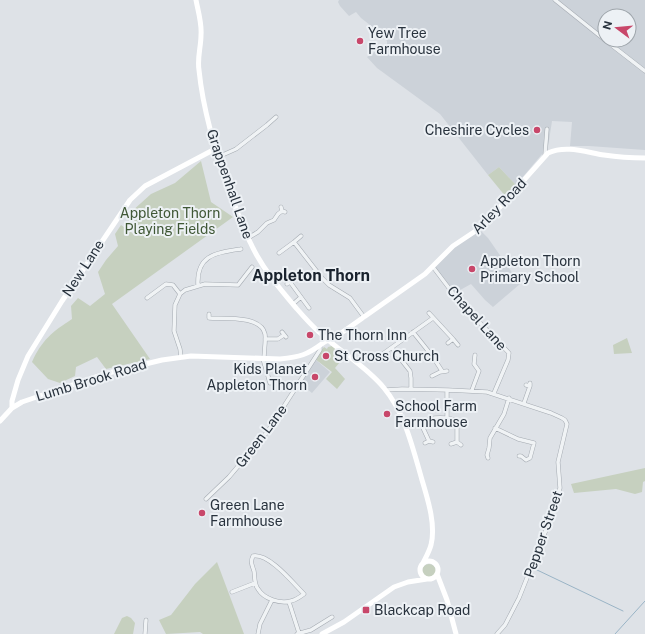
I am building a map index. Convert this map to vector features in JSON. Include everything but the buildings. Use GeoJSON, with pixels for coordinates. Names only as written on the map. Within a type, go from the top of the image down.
{"type":"FeatureCollection","features":[{"type":"Feature","properties":{"kind":"street","name":"Grappenhall Lane"},"geometry":{"type":"LineString","coordinates":[[196,0],[201,30],[198,58],[199,70],[215,149],[248,238],[265,269],[318,332],[355,360],[386,390],[391,398],[402,419],[425,489],[433,533],[430,547]]}},
{"type":"Feature","properties":{"kind":"street"},"geometry":{"type":"LineString","coordinates":[[555,0],[597,34]]}},
{"type":"Feature","properties":{"kind":"street"},"geometry":{"type":"LineString","coordinates":[[615,48],[645,71]]}},
{"type":"Feature","properties":{"kind":"street"},"geometry":{"type":"LineString","coordinates":[[218,157],[236,150],[276,116]]}},
{"type":"Feature","properties":{"kind":"street"},"geometry":{"type":"LineString","coordinates":[[547,129],[544,151],[545,155],[558,150],[571,149],[607,155],[645,158]]}},
{"type":"Feature","properties":{"kind":"street","name":"New Lane"},"geometry":{"type":"LineString","coordinates":[[12,408],[12,399],[28,356],[66,295],[130,200],[145,186],[215,149]]}},
{"type":"Feature","properties":{"kind":"street","name":"Arley Road"},"geometry":{"type":"LineString","coordinates":[[329,341],[433,267],[453,246],[483,226],[545,155]]}},
{"type":"Feature","properties":{"kind":"street"},"geometry":{"type":"LineString","coordinates":[[248,238],[258,232],[267,223],[274,220],[283,210]]}},
{"type":"Feature","properties":{"kind":"street"},"geometry":{"type":"LineString","coordinates":[[279,253],[301,236]]}},
{"type":"Feature","properties":{"kind":"street"},"geometry":{"type":"LineString","coordinates":[[294,242],[322,278],[329,285],[350,298],[364,317]]}},
{"type":"Feature","properties":{"kind":"street"},"geometry":{"type":"LineString","coordinates":[[198,286],[199,271],[202,263],[206,259],[210,256],[242,249]]}},
{"type":"Feature","properties":{"kind":"street"},"geometry":{"type":"LineString","coordinates":[[181,357],[174,331],[175,305],[180,294],[185,290],[198,286],[215,284],[238,285],[252,267]]}},
{"type":"Feature","properties":{"kind":"street","name":"Chapel Lane"},"geometry":{"type":"LineString","coordinates":[[433,267],[458,300],[509,353],[509,357],[494,393]]}},
{"type":"Feature","properties":{"kind":"street"},"geometry":{"type":"LineString","coordinates":[[290,282],[309,308]]}},
{"type":"Feature","properties":{"kind":"street"},"geometry":{"type":"LineString","coordinates":[[145,298],[166,284],[173,286],[180,294]]}},
{"type":"Feature","properties":{"kind":"street"},"geometry":{"type":"LineString","coordinates":[[293,304],[301,297]]}},
{"type":"Feature","properties":{"kind":"street"},"geometry":{"type":"LineString","coordinates":[[209,314],[209,318],[253,321],[262,328],[265,339],[264,359],[270,383]]}},
{"type":"Feature","properties":{"kind":"street"},"geometry":{"type":"LineString","coordinates":[[429,314],[458,345]]}},
{"type":"Feature","properties":{"kind":"street"},"geometry":{"type":"LineString","coordinates":[[384,353],[433,318]]}},
{"type":"Feature","properties":{"kind":"street"},"geometry":{"type":"LineString","coordinates":[[413,332],[442,371]]}},
{"type":"Feature","properties":{"kind":"street"},"geometry":{"type":"LineString","coordinates":[[265,339],[278,339],[284,335]]}},
{"type":"Feature","properties":{"kind":"street"},"geometry":{"type":"LineString","coordinates":[[448,343],[453,339]]}},
{"type":"Feature","properties":{"kind":"street","name":"Lumb Brook Road"},"geometry":{"type":"LineString","coordinates":[[0,421],[12,408],[22,402],[104,374],[149,362],[181,357],[219,356],[264,359],[295,358],[311,352],[324,342],[329,341]]}},
{"type":"Feature","properties":{"kind":"street","name":"Green Lane"},"geometry":{"type":"LineString","coordinates":[[206,499],[229,478],[268,431],[320,350],[320,346]]}},
{"type":"Feature","properties":{"kind":"street"},"geometry":{"type":"LineString","coordinates":[[392,348],[410,371],[411,390]]}},
{"type":"Feature","properties":{"kind":"street"},"geometry":{"type":"LineString","coordinates":[[472,390],[479,375],[479,371],[474,364],[475,355]]}},
{"type":"Feature","properties":{"kind":"street"},"geometry":{"type":"LineString","coordinates":[[432,376],[442,371],[447,371]]}},
{"type":"Feature","properties":{"kind":"street"},"geometry":{"type":"LineString","coordinates":[[524,403],[529,384]]}},
{"type":"Feature","properties":{"kind":"street","name":"Pepper Street"},"geometry":{"type":"LineString","coordinates":[[386,390],[472,390],[494,393],[562,418],[567,424],[558,462],[560,488],[550,520],[520,598],[505,625],[497,634]]}},
{"type":"Feature","properties":{"kind":"street"},"geometry":{"type":"LineString","coordinates":[[446,418],[448,390]]}},
{"type":"Feature","properties":{"kind":"street"},"geometry":{"type":"LineString","coordinates":[[488,459],[487,455],[490,438],[504,414],[509,398]]}},
{"type":"Feature","properties":{"kind":"street"},"geometry":{"type":"LineString","coordinates":[[429,442],[423,428],[424,422],[430,419],[446,418],[457,421],[457,442]]}},
{"type":"Feature","properties":{"kind":"street"},"geometry":{"type":"LineString","coordinates":[[495,428],[534,443],[530,460],[526,460],[519,456]]}},
{"type":"Feature","properties":{"kind":"street"},"geometry":{"type":"LineString","coordinates":[[451,444],[457,442]]}},
{"type":"Feature","properties":{"kind":"street"},"geometry":{"type":"LineString","coordinates":[[457,442],[461,445]]}},
{"type":"Feature","properties":{"kind":"street"},"geometry":{"type":"LineString","coordinates":[[430,547],[433,562],[437,566],[437,574],[444,592],[456,634]]}},
{"type":"Feature","properties":{"kind":"street"},"geometry":{"type":"LineString","coordinates":[[408,582],[417,574],[430,547]]}},
{"type":"Feature","properties":{"kind":"street"},"geometry":{"type":"LineString","coordinates":[[253,556],[266,558],[304,594],[296,600],[289,602],[272,600],[260,592],[255,583],[251,560],[253,556]]}},
{"type":"Feature","properties":{"kind":"street"},"geometry":{"type":"LineString","coordinates":[[423,563],[428,561],[433,562]]}},
{"type":"Feature","properties":{"kind":"street"},"geometry":{"type":"LineString","coordinates":[[420,569],[422,577],[436,583],[444,592]]}},
{"type":"Feature","properties":{"kind":"street"},"geometry":{"type":"LineString","coordinates":[[322,634],[344,622],[394,587],[408,582],[433,579],[437,574]]}},
{"type":"Feature","properties":{"kind":"street"},"geometry":{"type":"LineString","coordinates":[[232,592],[255,583]]}},
{"type":"Feature","properties":{"kind":"street"},"geometry":{"type":"LineString","coordinates":[[258,634],[260,624],[272,600]]}},
{"type":"Feature","properties":{"kind":"street"},"geometry":{"type":"LineString","coordinates":[[289,602],[298,634],[311,630],[332,618]]}},
{"type":"Feature","properties":{"kind":"street"},"geometry":{"type":"LineString","coordinates":[[145,634],[146,620]]}},
{"type":"Feature","properties":{"kind":"shaded area"},"geometry":{"type":"Polygon","coordinates":[[[339,0],[645,0],[645,150],[570,146],[572,122],[552,121],[548,147],[516,185],[499,167],[488,175],[440,114],[377,68],[367,57],[387,44],[387,41],[356,12],[349,16],[338,2],[339,0]]]}},
{"type":"Feature","properties":{"kind":"shaded area","name":"Appleton Thorn Primary School"},"geometry":{"type":"Polygon","coordinates":[[[479,229],[488,238],[520,284],[493,307],[471,284],[453,294],[433,267],[448,250],[479,229]]]}},
{"type":"Feature","properties":{"kind":"shaded area","name":"Kids Planet Appleton Thorn"},"geometry":{"type":"Polygon","coordinates":[[[316,360],[330,372],[312,393],[301,384],[310,367],[316,360]]]}},
{"type":"Feature","properties":{"kind":"green space","name":"Appleton Thorn Playing Fields"},"geometry":{"type":"Polygon","coordinates":[[[201,161],[211,202],[233,217],[112,304],[150,359],[106,369],[97,357],[76,367],[75,376],[60,383],[48,379],[32,362],[48,337],[72,319],[71,306],[78,298],[90,306],[105,294],[98,272],[118,246],[115,234],[121,225],[135,235],[138,229],[131,212],[151,194],[175,183],[201,161]]]}},
{"type":"Feature","properties":{"kind":"green space"},"geometry":{"type":"Polygon","coordinates":[[[499,167],[516,185],[506,197],[488,175],[499,167]]]}},
{"type":"Feature","properties":{"kind":"green space"},"geometry":{"type":"Polygon","coordinates":[[[627,338],[632,353],[614,354],[613,345],[627,338]]]}},
{"type":"Feature","properties":{"kind":"green space"},"geometry":{"type":"Polygon","coordinates":[[[332,346],[345,356],[335,368],[345,379],[337,389],[326,379],[332,372],[315,359],[324,347],[327,349],[328,347],[332,346]]]}},
{"type":"Feature","properties":{"kind":"green space"},"geometry":{"type":"Polygon","coordinates":[[[645,468],[645,481],[643,482],[642,492],[635,494],[616,489],[574,493],[571,484],[645,468]]]}},
{"type":"Feature","properties":{"kind":"green space"},"geometry":{"type":"Polygon","coordinates":[[[217,562],[244,634],[203,634],[200,632],[166,634],[159,620],[171,615],[195,584],[217,562]]]}},
{"type":"Feature","properties":{"kind":"green space"},"geometry":{"type":"Polygon","coordinates":[[[426,564],[432,564],[436,568],[436,574],[432,578],[426,578],[422,574],[422,568],[426,564]]]}},
{"type":"Feature","properties":{"kind":"green space"},"geometry":{"type":"Polygon","coordinates":[[[127,616],[135,623],[133,634],[114,634],[122,618],[127,616]]]}},
{"type":"Feature","properties":{"kind":"waterway"},"geometry":{"type":"LineString","coordinates":[[535,569],[623,611]]}},
{"type":"Feature","properties":{"kind":"waterway"},"geometry":{"type":"LineString","coordinates":[[615,634],[645,601]]}},
{"type":"Feature","properties":{"kind":"place","name":"Yew Tree Farmhouse"},"geometry":{"type":"Point","coordinates":[360,41]}},
{"type":"Feature","properties":{"kind":"place","name":"Cheshire Cycles"},"geometry":{"type":"Point","coordinates":[537,130]}},
{"type":"Feature","properties":{"kind":"place","name":"Appleton Thorn Primary School"},"geometry":{"type":"Point","coordinates":[472,269]}},
{"type":"Feature","properties":{"kind":"place","name":"The Thorn Inn"},"geometry":{"type":"Point","coordinates":[310,335]}},
{"type":"Feature","properties":{"kind":"place","name":"St Cross Church"},"geometry":{"type":"Point","coordinates":[326,356]}},
{"type":"Feature","properties":{"kind":"place","name":"Kids Planet Appleton Thorn"},"geometry":{"type":"Point","coordinates":[315,377]}},
{"type":"Feature","properties":{"kind":"place","name":"School Farm Farmhouse"},"geometry":{"type":"Point","coordinates":[387,414]}},
{"type":"Feature","properties":{"kind":"place","name":"Green Lane Farmhouse"},"geometry":{"type":"Point","coordinates":[202,513]}},
{"type":"Feature","properties":{"kind":"place","name":"Blackcap Road"},"geometry":{"type":"Point","coordinates":[366,610]}},
{"type":"Feature","properties":{"kind":"district","name":"Appleton Thorn"},"geometry":{"type":"Point","coordinates":[311,275]}}]}
